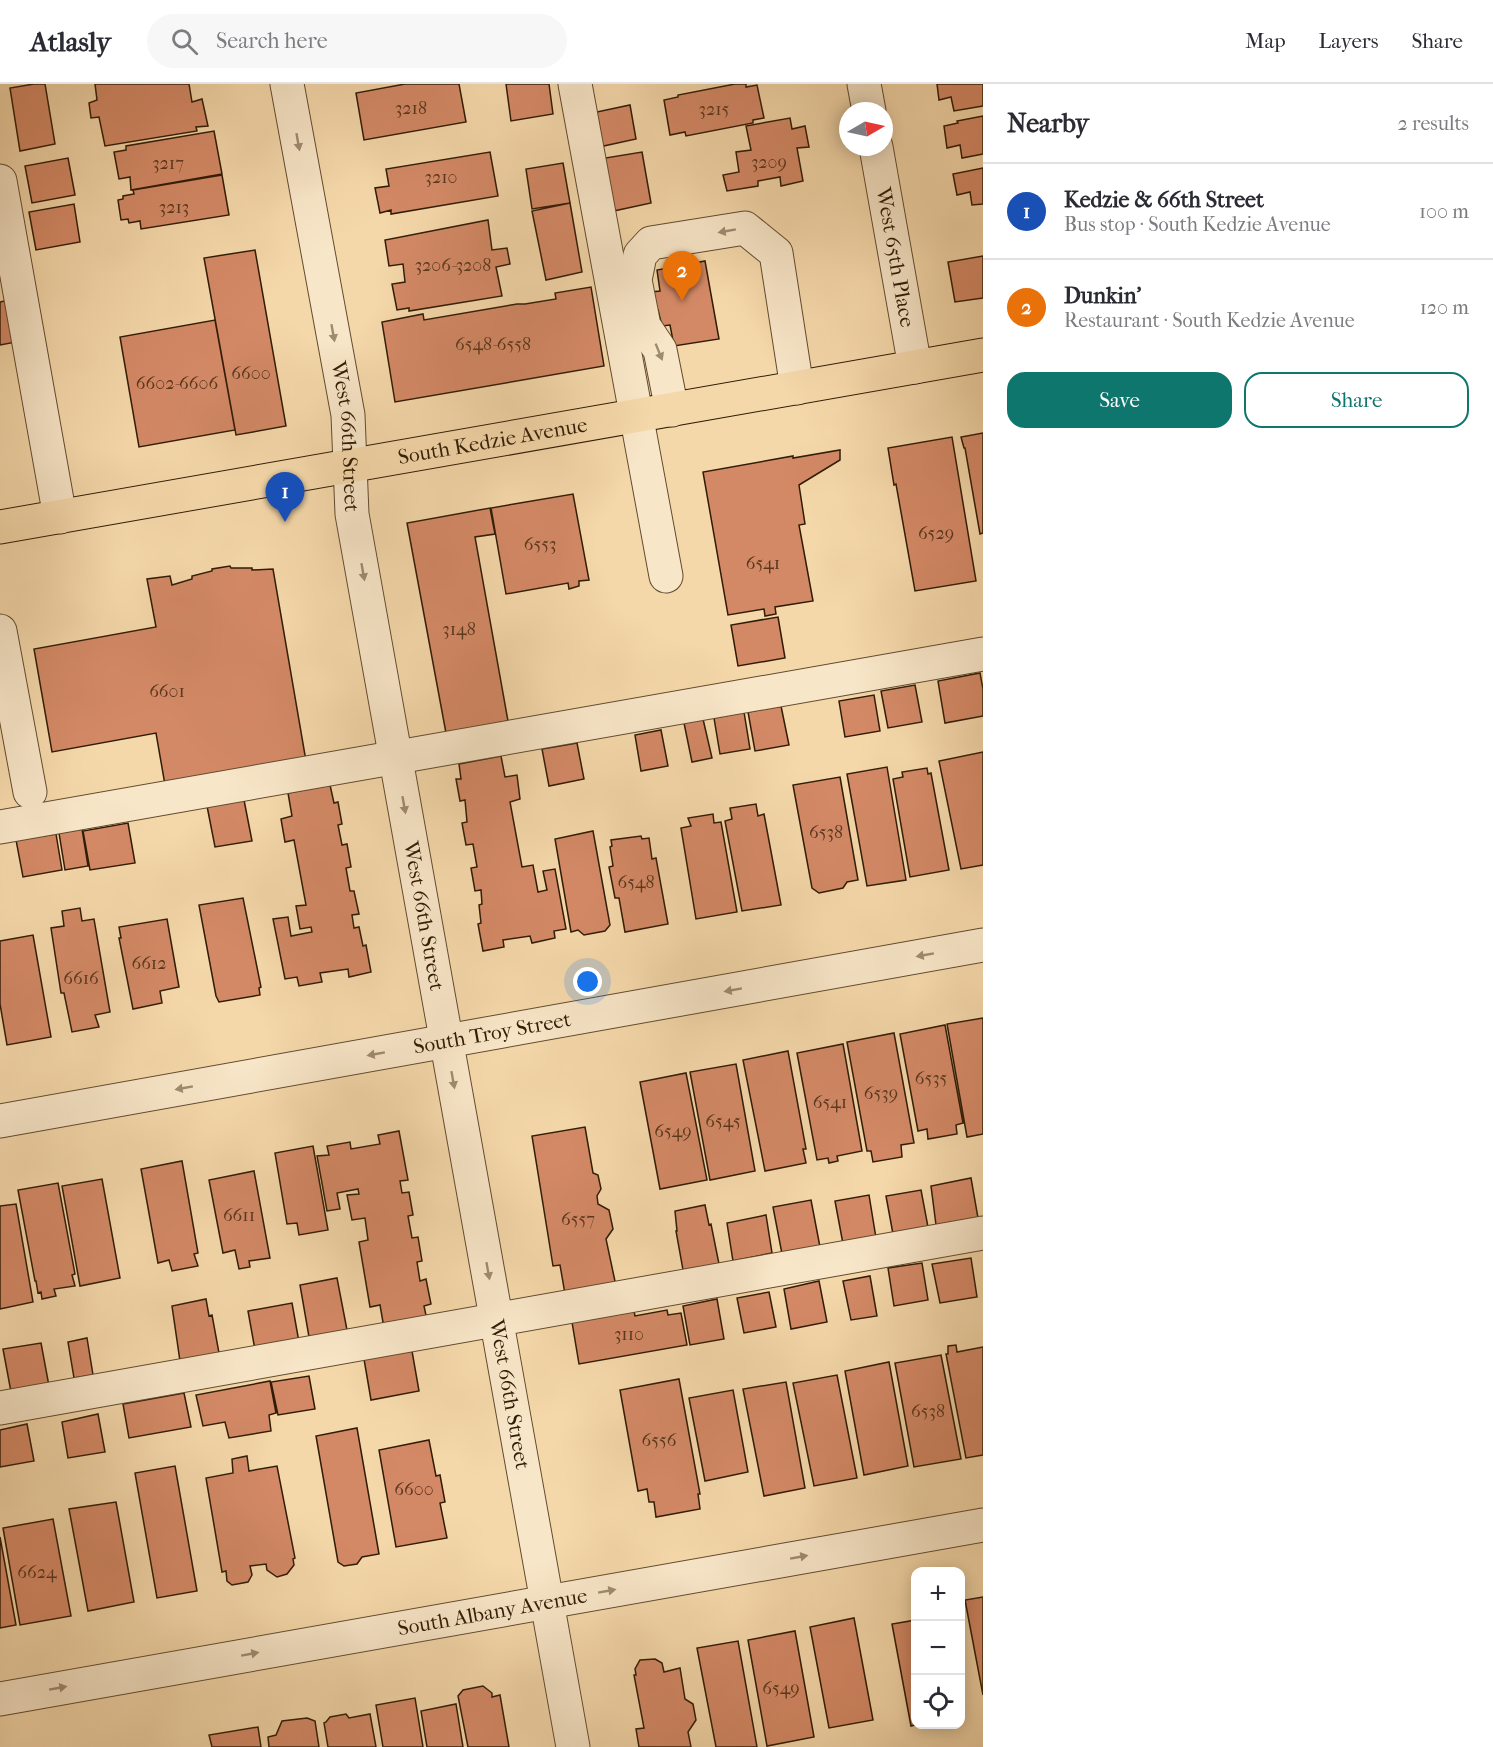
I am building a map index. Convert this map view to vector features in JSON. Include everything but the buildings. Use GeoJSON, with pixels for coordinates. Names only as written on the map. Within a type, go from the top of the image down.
{"type":"FeatureCollection","features":[{"type":"Feature","properties":{"kind":"main road","name":"South Kedzie Avenue"},"geometry":{"type":"LineString","coordinates":[[0,527],[983,355]]}},
{"type":"Feature","properties":{"kind":"street","name":"West 66th Street"},"geometry":{"type":"LineString","coordinates":[[288,84],[348,415],[352,514],[573,1747]]}},
{"type":"Feature","properties":{"kind":"street"},"geometry":{"type":"LineString","coordinates":[[575,84],[666,576]]}},
{"type":"Feature","properties":{"kind":"street"},"geometry":{"type":"LineString","coordinates":[[864,84],[867,102]]}},
{"type":"Feature","properties":{"kind":"street","name":"West 65th Place"},"geometry":{"type":"LineString","coordinates":[[878,156],[915,367]]}},
{"type":"Feature","properties":{"kind":"street"},"geometry":{"type":"LineString","coordinates":[[0,182],[60,517]]}},
{"type":"Feature","properties":{"kind":"street"},"geometry":{"type":"LineString","coordinates":[[672,410],[660,350],[644,326],[634,280],[640,255],[651,243],[745,228],[776,253],[797,388]]}},
{"type":"Feature","properties":{"kind":"street"},"geometry":{"type":"LineString","coordinates":[[0,631],[30,792]]}},
{"type":"Feature","properties":{"kind":"street"},"geometry":{"type":"LineString","coordinates":[[0,827],[983,654]]}},
{"type":"Feature","properties":{"kind":"street","name":"South Troy Street"},"geometry":{"type":"LineString","coordinates":[[0,1121],[983,945]]}},
{"type":"Feature","properties":{"kind":"street"},"geometry":{"type":"LineString","coordinates":[[0,1408],[983,1233]]}},
{"type":"Feature","properties":{"kind":"street","name":"South Albany Avenue"},"geometry":{"type":"LineString","coordinates":[[0,1699],[983,1525]]}},
{"type":"Feature","properties":{"kind":"place","name":"Dunkin'"},"geometry":{"type":"Point","coordinates":[682,301]}},
{"type":"Feature","properties":{"kind":"place","name":"Kedzie & 66th Street"},"geometry":{"type":"Point","coordinates":[285,522]}}]}
